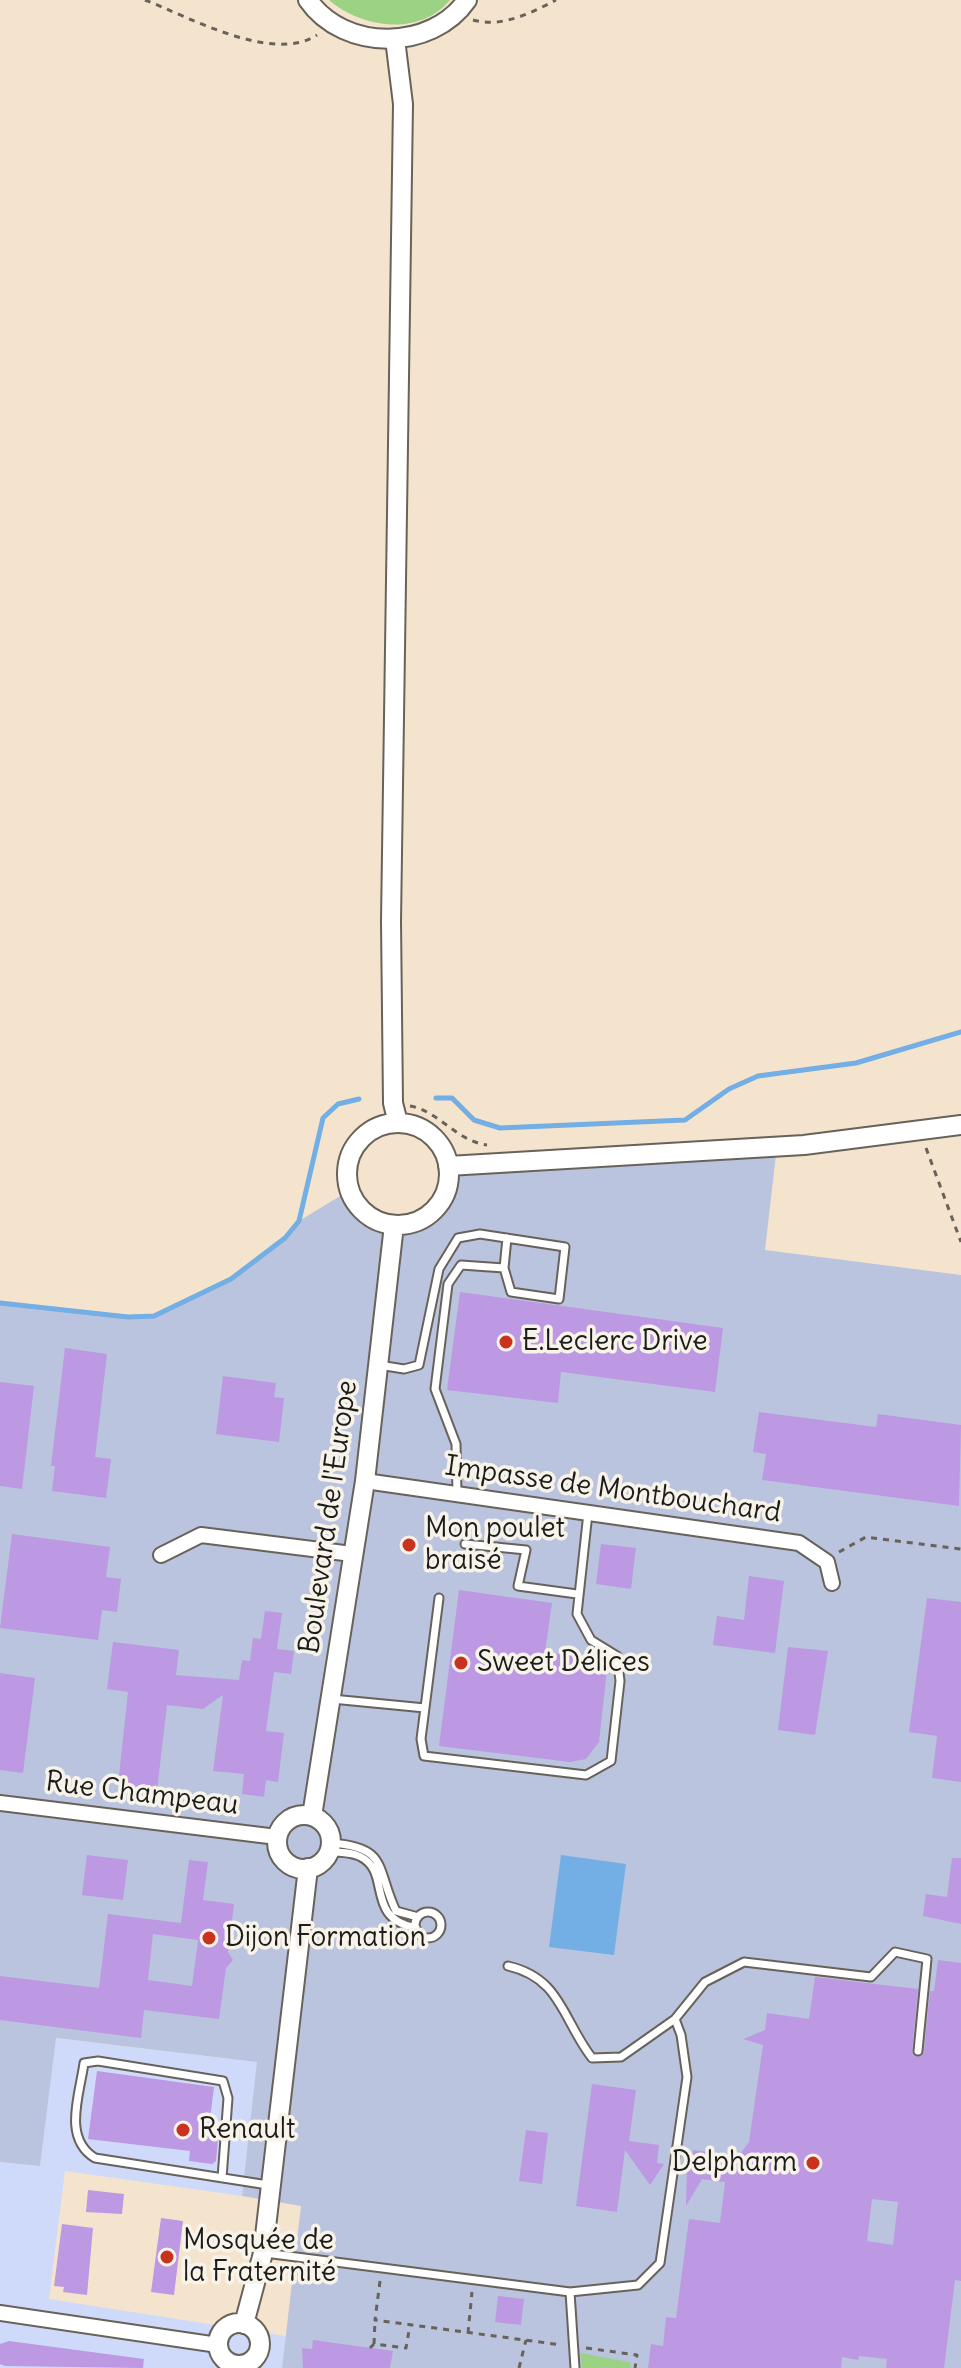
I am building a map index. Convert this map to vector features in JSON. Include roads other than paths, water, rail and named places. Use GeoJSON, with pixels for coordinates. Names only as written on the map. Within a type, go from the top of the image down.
{"type":"FeatureCollection","features":[{"type":"Feature","properties":{"kind":"street"},"geometry":{"type":"LineString","coordinates":[[308,0],[333,22],[358,34],[395,39],[420,35],[462,6]]}},
{"type":"Feature","properties":{"kind":"street"},"geometry":{"type":"LineString","coordinates":[[395,39],[403,104],[391,921],[393,1103],[398,1123]]}},
{"type":"Feature","properties":{"kind":"street"},"geometry":{"type":"LineString","coordinates":[[398,1123],[426,1131],[444,1153],[448,1166],[447,1189],[439,1205],[419,1220],[394,1225],[364,1212],[350,1190],[347,1174],[357,1144],[368,1133],[398,1123]]}},
{"type":"Feature","properties":{"kind":"street"},"geometry":{"type":"LineString","coordinates":[[448,1166],[804,1145],[961,1125]]}},
{"type":"Feature","properties":{"kind":"street","name":"Boulevard de l'Europe"},"geometry":{"type":"LineString","coordinates":[[312,1816],[365,1481],[394,1225]]}},
{"type":"Feature","properties":{"kind":"street","name":"Impasse de Montbouchard"},"geometry":{"type":"LineString","coordinates":[[365,1481],[799,1543],[827,1562],[832,1583]]}},
{"type":"Feature","properties":{"kind":"street"},"geometry":{"type":"LineString","coordinates":[[161,1555],[201,1535],[352,1554]]}},
{"type":"Feature","properties":{"kind":"street","name":"Rue Champeau"},"geometry":{"type":"LineString","coordinates":[[0,1803],[277,1837]]}},
{"type":"Feature","properties":{"kind":"street"},"geometry":{"type":"LineString","coordinates":[[303,1815],[312,1816],[326,1826],[330,1847],[321,1863],[308,1868],[285,1860],[277,1837],[286,1821],[303,1815]]}},
{"type":"Feature","properties":{"kind":"street"},"geometry":{"type":"LineString","coordinates":[[244,2324],[263,2253],[308,1868]]}},
{"type":"Feature","properties":{"kind":"street"},"geometry":{"type":"LineString","coordinates":[[0,2313],[218,2345]]}},
{"type":"Feature","properties":{"kind":"street"},"geometry":{"type":"LineString","coordinates":[[244,2324],[256,2331],[260,2351],[251,2362],[238,2367],[222,2357],[218,2345],[226,2328],[244,2324]]}},
{"type":"Feature","properties":{"kind":"lane"},"geometry":{"type":"LineString","coordinates":[[378,1364],[410,1369],[423,1359],[433,1288],[439,1269],[458,1238],[480,1234],[507,1238],[565,1247],[559,1299],[511,1292],[504,1268],[507,1238]]}},
{"type":"Feature","properties":{"kind":"lane"},"geometry":{"type":"LineString","coordinates":[[457,1494],[456,1444],[435,1389],[448,1284],[461,1265],[504,1268]]}},
{"type":"Feature","properties":{"kind":"lane"},"geometry":{"type":"LineString","coordinates":[[439,1598],[421,1739],[424,1756],[586,1775],[611,1761],[620,1681],[617,1656],[591,1640],[577,1614],[588,1513]]}},
{"type":"Feature","properties":{"kind":"lane"},"geometry":{"type":"LineString","coordinates":[[465,1544],[526,1550],[518,1586],[577,1594]]}},
{"type":"Feature","properties":{"kind":"lane"},"geometry":{"type":"LineString","coordinates":[[332,1699],[425,1708]]}},
{"type":"Feature","properties":{"kind":"lane"},"geometry":{"type":"LineString","coordinates":[[330,1847],[368,1849],[379,1861],[396,1911],[418,1917],[428,1912],[435,1914],[441,1923],[440,1930],[425,1937],[416,1928],[394,1921],[384,1910],[370,1864],[362,1857],[330,1847]]}},
{"type":"Feature","properties":{"kind":"lane"},"geometry":{"type":"LineString","coordinates":[[416,1928],[418,1917]]}},
{"type":"Feature","properties":{"kind":"lane"},"geometry":{"type":"LineString","coordinates":[[508,1966],[534,1974],[551,1987],[564,2015],[592,2058],[621,2057],[675,2019],[705,1982],[733,1965],[744,1962],[871,1977],[895,1952],[927,1959],[918,2051]]}},
{"type":"Feature","properties":{"kind":"lane"},"geometry":{"type":"LineString","coordinates":[[263,2253],[570,2292],[638,2285],[660,2263],[687,2077],[681,2035],[675,2019]]}},
{"type":"Feature","properties":{"kind":"lane"},"geometry":{"type":"LineString","coordinates":[[222,2178],[228,2098],[223,2081],[98,2061],[84,2063],[74,2134],[83,2151],[95,2158],[222,2178],[271,2185]]}},
{"type":"Feature","properties":{"kind":"lane"},"geometry":{"type":"LineString","coordinates":[[570,2292],[575,2368]]}},
{"type":"Feature","properties":{"kind":"water"},"geometry":{"type":"Polygon","coordinates":[[[561,1855],[626,1864],[614,1955],[549,1947],[561,1855]]]}},
{"type":"Feature","properties":{"kind":"waterway"},"geometry":{"type":"LineString","coordinates":[[436,1098],[452,1098],[474,1120],[500,1128],[685,1120],[729,1089],[758,1076],[856,1063],[961,1032]]}},
{"type":"Feature","properties":{"kind":"waterway"},"geometry":{"type":"LineString","coordinates":[[0,1303],[128,1317],[154,1316],[231,1279],[285,1238],[299,1221],[323,1118],[338,1104],[359,1099]]}},
{"type":"Feature","properties":{"kind":"place","name":"E.Leclerc Drive"},"geometry":{"type":"Point","coordinates":[506,1342]}},
{"type":"Feature","properties":{"kind":"place","name":"Mon poulet braisé"},"geometry":{"type":"Point","coordinates":[409,1545]}},
{"type":"Feature","properties":{"kind":"place","name":"Sweet Délices"},"geometry":{"type":"Point","coordinates":[461,1663]}},
{"type":"Feature","properties":{"kind":"place","name":"Dijon Formation"},"geometry":{"type":"Point","coordinates":[209,1938]}},
{"type":"Feature","properties":{"kind":"place","name":"Renault"},"geometry":{"type":"Point","coordinates":[183,2130]}},
{"type":"Feature","properties":{"kind":"place","name":"Delpharm"},"geometry":{"type":"Point","coordinates":[813,2163]}},
{"type":"Feature","properties":{"kind":"place","name":"Mosquée de la Fraternité"},"geometry":{"type":"Point","coordinates":[167,2257]}}]}
